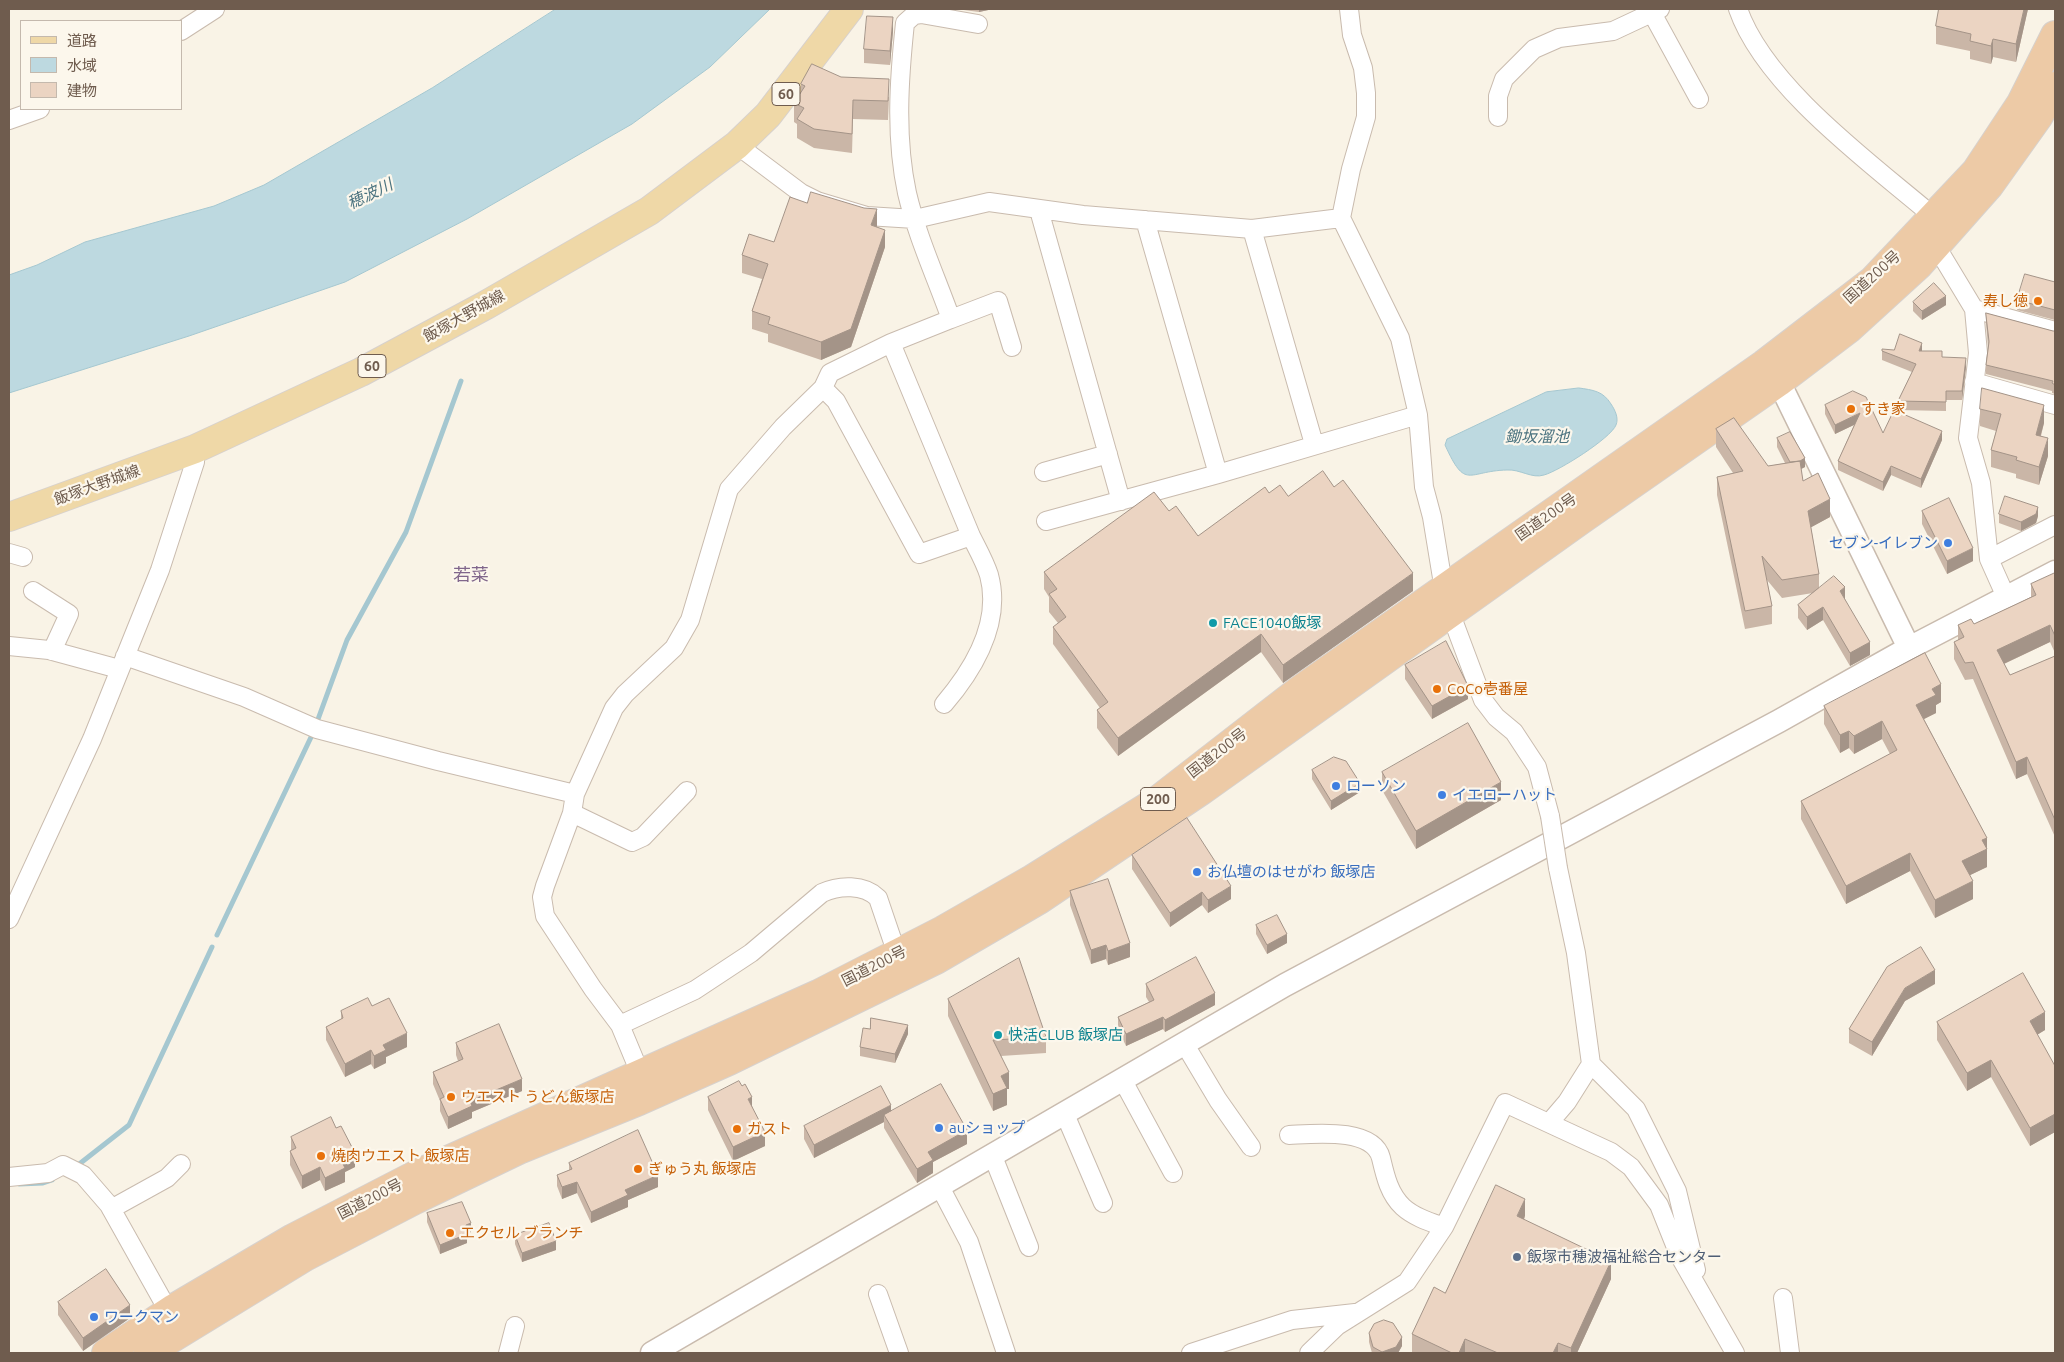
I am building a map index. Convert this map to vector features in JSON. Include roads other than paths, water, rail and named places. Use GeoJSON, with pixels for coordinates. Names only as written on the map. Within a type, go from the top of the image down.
{"type":"FeatureCollection","features":[{"type":"Feature","properties":{"kind":"highway","name":"国道200号"},"geometry":{"type":"LineString","coordinates":[[1772,373],[1872,281],[1976,171],[2021,103],[2055,36]]}},
{"type":"Feature","properties":{"kind":"highway","name":"国道200号"},"geometry":{"type":"LineString","coordinates":[[148,1353],[305,1257],[415,1200],[521,1149],[640,1101],[729,1061],[936,960],[1039,900],[1193,797],[1447,601],[1772,373],[1850,328],[1918,266],[1989,186],[2039,116],[2055,86]]}},
{"type":"Feature","properties":{"kind":"highway","name":"国道200号"},"geometry":{"type":"LineString","coordinates":[[106,1353],[169,1312],[293,1238],[418,1173],[818,994],[897,954],[1032,879],[1155,802],[1298,691],[1447,601]]}},
{"type":"Feature","properties":{"kind":"main road","name":"飯塚大野城線"},"geometry":{"type":"LineString","coordinates":[[9,517],[195,449],[361,372],[486,305],[649,211],[737,145],[768,115],[790,90],[849,9]]}},
{"type":"Feature","properties":{"kind":"street"},"geometry":{"type":"LineString","coordinates":[[182,29],[214,9]]}},
{"type":"Feature","properties":{"kind":"street"},"geometry":{"type":"LineString","coordinates":[[1349,9],[1352,35],[1363,68],[1366,117],[1351,169],[1341,218],[1400,338],[1418,415],[1424,487],[1432,517],[1447,601],[1484,700],[1496,716],[1514,732],[1537,767],[1550,816],[1558,868],[1576,953],[1591,1064],[1636,1109],[1677,1191],[1689,1246],[1706,1306]]}},
{"type":"Feature","properties":{"kind":"street"},"geometry":{"type":"LineString","coordinates":[[1738,9],[1744,27],[1782,81],[1842,139],[1934,217]]}},
{"type":"Feature","properties":{"kind":"street"},"geometry":{"type":"LineString","coordinates":[[1498,117],[1498,96],[1504,78],[1534,49],[1559,38],[1613,31],[1651,12],[1699,99]]}},
{"type":"Feature","properties":{"kind":"street"},"geometry":{"type":"LineString","coordinates":[[950,319],[907,193],[901,150],[899,81],[905,23],[914,15],[921,14],[978,24]]}},
{"type":"Feature","properties":{"kind":"street"},"geometry":{"type":"LineString","coordinates":[[9,120],[37,110]]}},
{"type":"Feature","properties":{"kind":"street"},"geometry":{"type":"LineString","coordinates":[[737,145],[802,193],[817,201],[867,216],[915,219],[989,202],[1039,210],[1252,229],[1341,218]]}},
{"type":"Feature","properties":{"kind":"street"},"geometry":{"type":"LineString","coordinates":[[1039,210],[1121,501]]}},
{"type":"Feature","properties":{"kind":"street"},"geometry":{"type":"LineString","coordinates":[[1145,220],[1218,474]]}},
{"type":"Feature","properties":{"kind":"street"},"geometry":{"type":"LineString","coordinates":[[1252,229],[1314,444]]}},
{"type":"Feature","properties":{"kind":"street"},"geometry":{"type":"LineString","coordinates":[[1936,246],[1974,309],[1978,353],[1968,438],[1981,483],[1989,560],[2006,598]]}},
{"type":"Feature","properties":{"kind":"street"},"geometry":{"type":"LineString","coordinates":[[640,1073],[620,1025],[593,989],[545,916],[542,907],[545,886],[572,813],[575,794],[614,708],[625,694],[674,648],[690,620],[728,489],[769,441],[823,388],[830,373],[891,343],[998,301],[1012,347]]}},
{"type":"Feature","properties":{"kind":"street"},"geometry":{"type":"LineString","coordinates":[[1974,309],[2055,331]]}},
{"type":"Feature","properties":{"kind":"street"},"geometry":{"type":"LineString","coordinates":[[891,343],[988,574],[992,598],[991,616],[985,637],[966,679],[944,704]]}},
{"type":"Feature","properties":{"kind":"street"},"geometry":{"type":"LineString","coordinates":[[1772,373],[1909,648]]}},
{"type":"Feature","properties":{"kind":"street"},"geometry":{"type":"LineString","coordinates":[[1974,382],[2055,405]]}},
{"type":"Feature","properties":{"kind":"street"},"geometry":{"type":"LineString","coordinates":[[823,388],[836,401],[920,554],[971,536]]}},
{"type":"Feature","properties":{"kind":"street"},"geometry":{"type":"LineString","coordinates":[[1046,520],[1218,474],[1314,444],[1418,415]]}},
{"type":"Feature","properties":{"kind":"street"},"geometry":{"type":"LineString","coordinates":[[9,919],[92,739],[160,570],[195,462],[195,449]]}},
{"type":"Feature","properties":{"kind":"street"},"geometry":{"type":"LineString","coordinates":[[1044,472],[1108,454]]}},
{"type":"Feature","properties":{"kind":"street"},"geometry":{"type":"LineString","coordinates":[[1989,560],[2055,525]]}},
{"type":"Feature","properties":{"kind":"street"},"geometry":{"type":"LineString","coordinates":[[652,1353],[1064,1112],[1286,985],[1770,725],[1909,648],[2055,572]]}},
{"type":"Feature","properties":{"kind":"street"},"geometry":{"type":"LineString","coordinates":[[33,591],[69,614],[52,651]]}},
{"type":"Feature","properties":{"kind":"street"},"geometry":{"type":"LineString","coordinates":[[9,646],[122,662],[244,697],[316,729],[438,762],[575,794]]}},
{"type":"Feature","properties":{"kind":"street"},"geometry":{"type":"LineString","coordinates":[[572,813],[632,842],[643,837],[687,791]]}},
{"type":"Feature","properties":{"kind":"street"},"geometry":{"type":"LineString","coordinates":[[620,1025],[695,990],[751,953],[822,893],[830,889],[859,888],[878,898],[897,954]]}},
{"type":"Feature","properties":{"kind":"street"},"geometry":{"type":"LineString","coordinates":[[1184,1043],[1218,1100],[1251,1147]]}},
{"type":"Feature","properties":{"kind":"street"},"geometry":{"type":"LineString","coordinates":[[1549,1123],[1567,1102],[1591,1064]]}},
{"type":"Feature","properties":{"kind":"street"},"geometry":{"type":"LineString","coordinates":[[1122,1079],[1173,1173]]}},
{"type":"Feature","properties":{"kind":"street"},"geometry":{"type":"LineString","coordinates":[[1308,1353],[1337,1326],[1407,1282],[1444,1227],[1506,1103],[1611,1152],[1631,1167],[1644,1181],[1659,1205],[1675,1247],[1706,1306],[1735,1353]]}},
{"type":"Feature","properties":{"kind":"street"},"geometry":{"type":"LineString","coordinates":[[1064,1112],[1103,1203]]}},
{"type":"Feature","properties":{"kind":"street"},"geometry":{"type":"LineString","coordinates":[[1289,1135],[1338,1133],[1371,1144],[1380,1155],[1384,1175],[1391,1192],[1402,1206],[1415,1216],[1444,1227]]}},
{"type":"Feature","properties":{"kind":"street"},"geometry":{"type":"LineString","coordinates":[[992,1154],[1030,1247]]}},
{"type":"Feature","properties":{"kind":"street"},"geometry":{"type":"LineString","coordinates":[[111,1209],[167,1178],[182,1164]]}},
{"type":"Feature","properties":{"kind":"street"},"geometry":{"type":"LineString","coordinates":[[9,1176],[48,1173],[63,1165],[83,1175],[111,1209],[169,1312]]}},
{"type":"Feature","properties":{"kind":"street"},"geometry":{"type":"LineString","coordinates":[[939,1185],[969,1242],[1006,1353]]}},
{"type":"Feature","properties":{"kind":"street"},"geometry":{"type":"LineString","coordinates":[[878,1294],[899,1353]]}},
{"type":"Feature","properties":{"kind":"street"},"geometry":{"type":"LineString","coordinates":[[1783,1298],[1790,1353]]}},
{"type":"Feature","properties":{"kind":"street"},"geometry":{"type":"LineString","coordinates":[[1191,1353],[1292,1320],[1357,1312]]}},
{"type":"Feature","properties":{"kind":"street"},"geometry":{"type":"LineString","coordinates":[[508,1353],[515,1326]]}},
{"type":"Feature","properties":{"kind":"water","name":"穂波川"},"geometry":{"type":"Polygon","coordinates":[[[556,9],[770,9],[710,67],[632,124],[467,219],[345,282],[189,336],[9,393],[9,275],[37,265],[85,242],[214,206],[264,185],[432,88],[556,9]]]}},
{"type":"Feature","properties":{"kind":"water","name":"鋤坂溜池"},"geometry":{"type":"Polygon","coordinates":[[[1579,388],[1605,396],[1615,411],[1617,417],[1616,425],[1605,438],[1572,461],[1544,475],[1535,476],[1507,470],[1469,475],[1463,473],[1458,468],[1445,445],[1447,439],[1546,392],[1579,388]]]}},
{"type":"Feature","properties":{"kind":"waterway"},"geometry":{"type":"LineString","coordinates":[[317,722],[347,640],[406,532],[461,381]]}},
{"type":"Feature","properties":{"kind":"waterway"},"geometry":{"type":"LineString","coordinates":[[217,935],[313,733]]}},
{"type":"Feature","properties":{"kind":"waterway"},"geometry":{"type":"LineString","coordinates":[[78,1165],[129,1125],[212,947]]}},
{"type":"Feature","properties":{"kind":"waterway"},"geometry":{"type":"LineString","coordinates":[[19,1184],[43,1183],[52,1180]]}},
{"type":"Feature","properties":{"kind":"place","name":"寿し徳"},"geometry":{"type":"Point","coordinates":[2038,301]}},
{"type":"Feature","properties":{"kind":"place","name":"すき家"},"geometry":{"type":"Point","coordinates":[1851,409]}},
{"type":"Feature","properties":{"kind":"place","name":"セブン-イレブン"},"geometry":{"type":"Point","coordinates":[1948,543]}},
{"type":"Feature","properties":{"kind":"place","name":"FACE1040飯塚"},"geometry":{"type":"Point","coordinates":[1213,623]}},
{"type":"Feature","properties":{"kind":"place","name":"CoCo壱番屋"},"geometry":{"type":"Point","coordinates":[1437,689]}},
{"type":"Feature","properties":{"kind":"place","name":"ローソン"},"geometry":{"type":"Point","coordinates":[1336,786]}},
{"type":"Feature","properties":{"kind":"place","name":"イエローハット"},"geometry":{"type":"Point","coordinates":[1442,795]}},
{"type":"Feature","properties":{"kind":"place","name":"お仏壇のはせがわ 飯塚店"},"geometry":{"type":"Point","coordinates":[1197,872]}},
{"type":"Feature","properties":{"kind":"place","name":"快活CLUB 飯塚店"},"geometry":{"type":"Point","coordinates":[998,1035]}},
{"type":"Feature","properties":{"kind":"place","name":"ウエスト うどん飯塚店"},"geometry":{"type":"Point","coordinates":[451,1097]}},
{"type":"Feature","properties":{"kind":"place","name":"auショップ"},"geometry":{"type":"Point","coordinates":[939,1128]}},
{"type":"Feature","properties":{"kind":"place","name":"ガスト"},"geometry":{"type":"Point","coordinates":[737,1129]}},
{"type":"Feature","properties":{"kind":"place","name":"焼肉ウエスト 飯塚店"},"geometry":{"type":"Point","coordinates":[321,1156]}},
{"type":"Feature","properties":{"kind":"place","name":"ぎゅう丸 飯塚店"},"geometry":{"type":"Point","coordinates":[638,1169]}},
{"type":"Feature","properties":{"kind":"place","name":"エクセル ブランチ"},"geometry":{"type":"Point","coordinates":[450,1233]}},
{"type":"Feature","properties":{"kind":"place","name":"飯塚市穂波福祉総合センター"},"geometry":{"type":"Point","coordinates":[1517,1257]}},
{"type":"Feature","properties":{"kind":"place","name":"ワークマン"},"geometry":{"type":"Point","coordinates":[94,1317]}},
{"type":"Feature","properties":{"kind":"district","name":"若菜"},"geometry":{"type":"Point","coordinates":[471,575]}}]}
